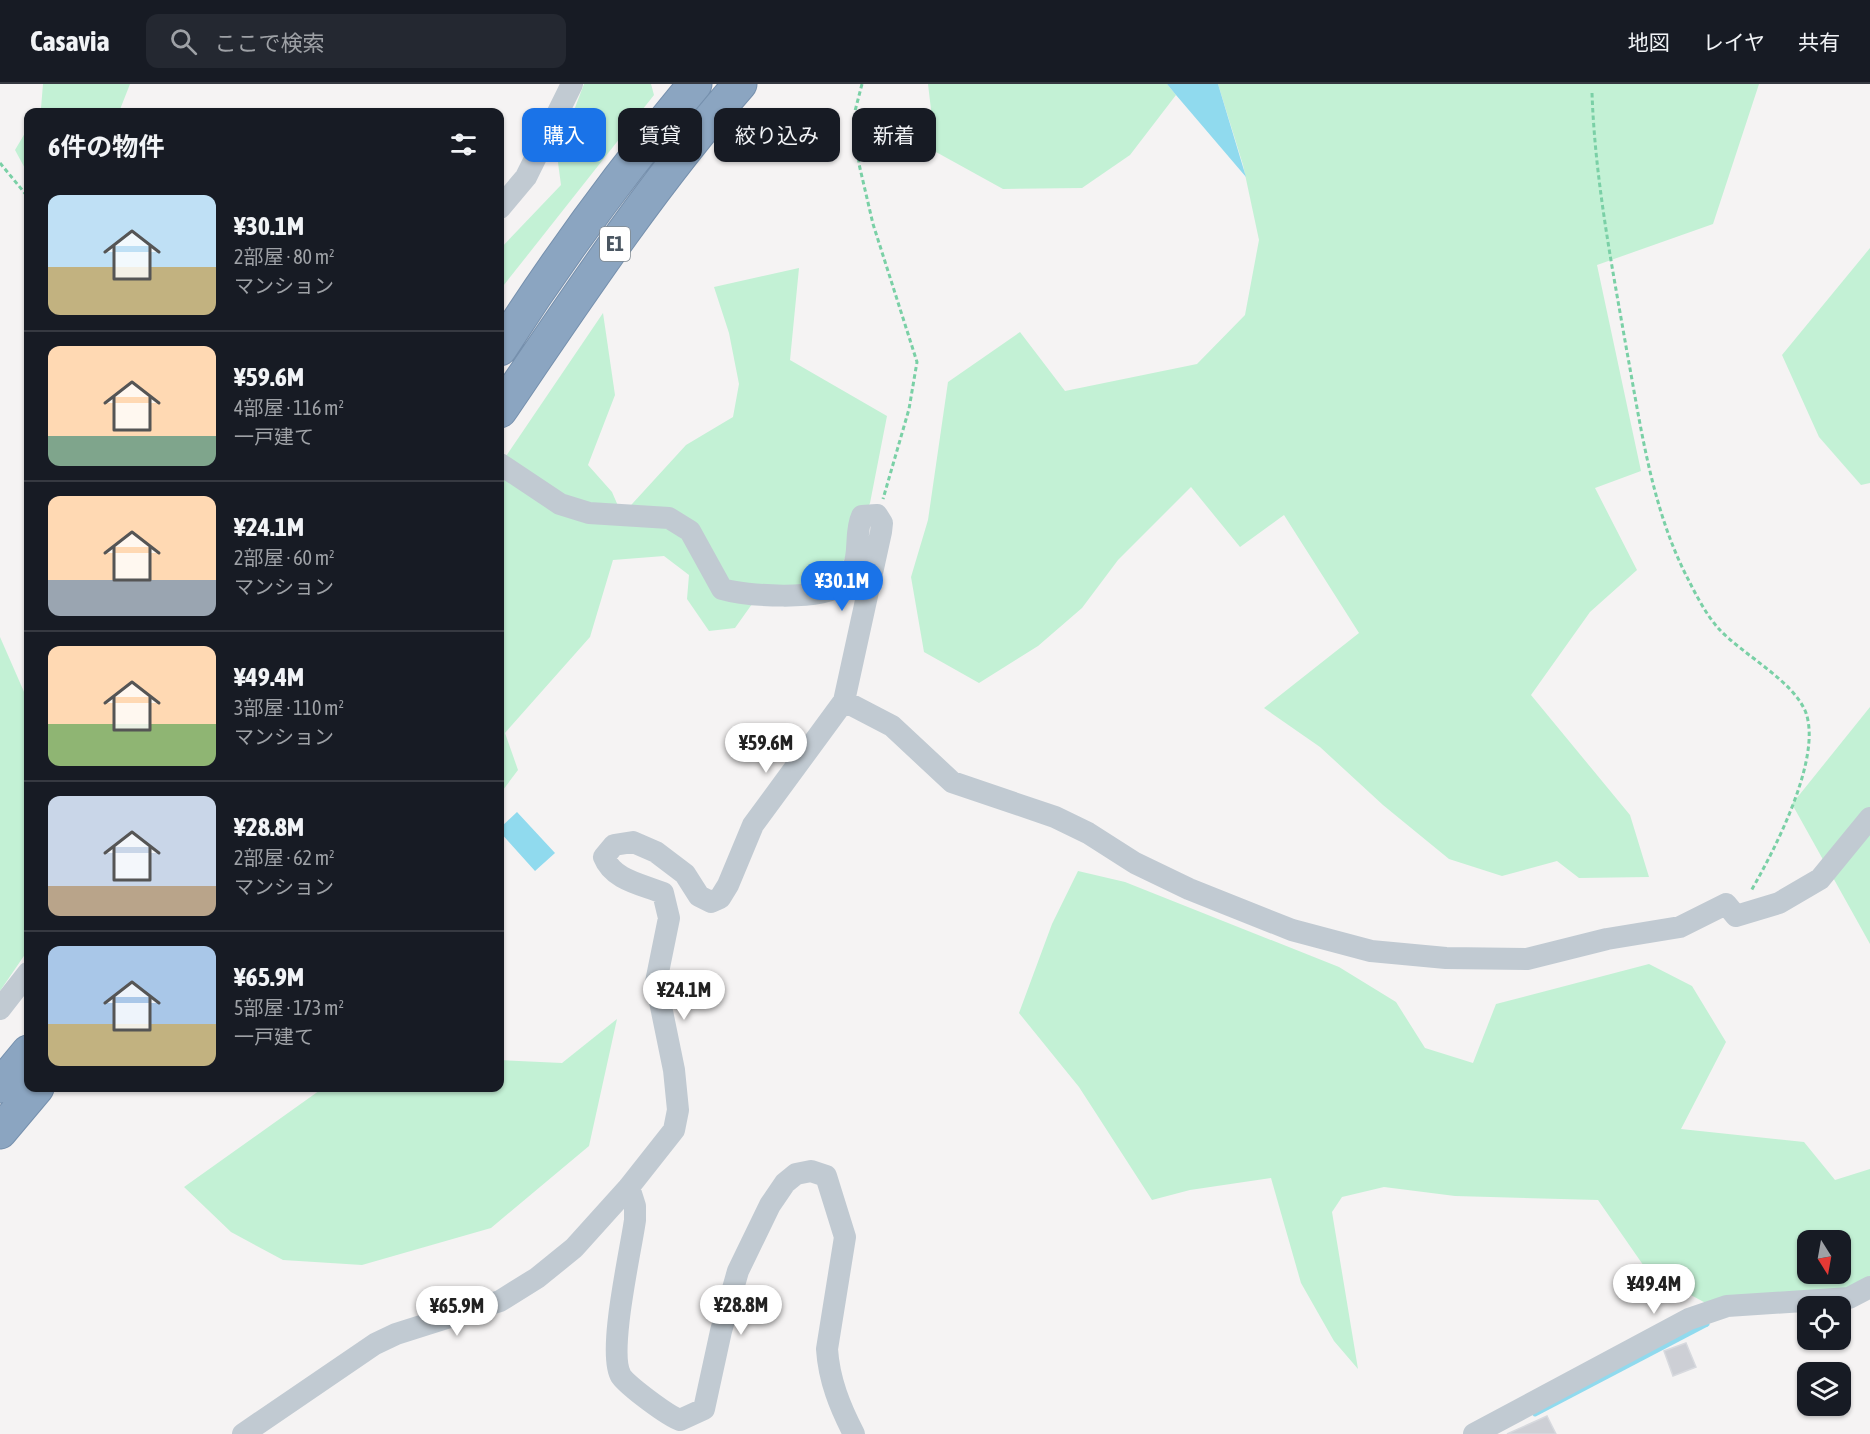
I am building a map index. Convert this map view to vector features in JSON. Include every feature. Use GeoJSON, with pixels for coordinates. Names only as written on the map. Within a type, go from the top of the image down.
{"type":"FeatureCollection","features":[{"type":"Feature","properties":{"kind":"highway","name":"E1"},"geometry":{"type":"LineString","coordinates":[[504,344],[580,230],[653,134],[695,84]]}},
{"type":"Feature","properties":{"kind":"highway","name":"E1"},"geometry":{"type":"LineString","coordinates":[[504,405],[603,260],[679,157],[740,84]]}},
{"type":"Feature","properties":{"kind":"highway"},"geometry":{"type":"LineString","coordinates":[[0,1086],[24,1057]]}},
{"type":"Feature","properties":{"kind":"highway"},"geometry":{"type":"LineString","coordinates":[[0,1131],[34,1092]]}},
{"type":"Feature","properties":{"kind":"street"},"geometry":{"type":"LineString","coordinates":[[504,203],[526,177],[572,84]]}},
{"type":"Feature","properties":{"kind":"street"},"geometry":{"type":"LineString","coordinates":[[243,1434],[375,1344],[396,1334],[500,1301],[537,1278],[574,1248],[629,1187],[674,1130],[678,1110],[674,1070],[656,982],[669,918],[663,893],[618,876],[608,868],[604,857],[614,844],[633,842],[656,852],[685,874],[699,896],[711,902],[720,898],[728,885],[753,825],[844,701],[881,532],[882,523],[877,515],[862,516],[858,524],[854,568],[840,586],[819,593],[742,595],[722,590],[690,531],[669,518],[589,513],[560,504],[508,470]]}},
{"type":"Feature","properties":{"kind":"street"},"geometry":{"type":"LineString","coordinates":[[844,701],[892,726],[952,782],[1055,817],[1088,833],[1135,863],[1189,889],[1292,930],[1371,951],[1446,958],[1527,959],[1607,939],[1680,927],[1726,904],[1736,915],[1779,903],[1820,879],[1870,818]]}},
{"type":"Feature","properties":{"kind":"street"},"geometry":{"type":"LineString","coordinates":[[0,1009],[24,978]]}},
{"type":"Feature","properties":{"kind":"street"},"geometry":{"type":"LineString","coordinates":[[629,1187],[635,1206],[635,1220],[617,1333],[617,1360],[621,1376],[669,1416],[680,1420],[704,1409],[738,1271],[770,1205],[784,1183],[796,1174],[811,1171],[826,1176],[845,1237],[828,1339],[828,1361],[838,1405],[854,1434]]}},
{"type":"Feature","properties":{"kind":"street"},"geometry":{"type":"LineString","coordinates":[[1474,1434],[1689,1319],[1727,1306],[1849,1298],[1870,1287]]}},
{"type":"Feature","properties":{"kind":"path"},"geometry":{"type":"LineString","coordinates":[[862,84],[855,111],[859,164],[873,224],[917,362],[909,409],[877,515]]}},
{"type":"Feature","properties":{"kind":"path"},"geometry":{"type":"LineString","coordinates":[[1592,93],[1594,140],[1609,252],[1647,459],[1665,519],[1687,578],[1718,628],[1795,694],[1806,714],[1809,740],[1806,764],[1774,851],[1736,915]]}},
{"type":"Feature","properties":{"kind":"path"},"geometry":{"type":"LineString","coordinates":[[0,162],[24,192]]}},
{"type":"Feature","properties":{"kind":"green space"},"geometry":{"type":"Polygon","coordinates":[[[43,84],[130,84],[121,108],[41,108],[43,84]]]}},
{"type":"Feature","properties":{"kind":"green space"},"geometry":{"type":"Polygon","coordinates":[[[584,84],[651,84],[654,95],[644,108],[618,108],[618,141],[606,156],[606,108],[575,108],[584,84]]]}},
{"type":"Feature","properties":{"kind":"green space"},"geometry":{"type":"Polygon","coordinates":[[[928,84],[1167,84],[1176,95],[1130,155],[1082,188],[1003,189],[936,152],[936,108],[931,108],[928,84]]]}},
{"type":"Feature","properties":{"kind":"green space"},"geometry":{"type":"Polygon","coordinates":[[[1218,84],[1759,84],[1713,224],[1597,265],[1641,471],[1595,488],[1637,570],[1590,612],[1531,695],[1630,815],[1649,877],[1579,878],[1557,861],[1502,876],[1449,859],[1383,805],[1320,747],[1264,708],[1359,633],[1284,515],[1240,547],[1191,487],[1118,560],[1082,608],[1038,646],[979,683],[924,652],[911,577],[928,520],[948,382],[1020,332],[1065,391],[1197,364],[1245,315],[1259,240],[1243,165],[1218,84]]]}},
{"type":"Feature","properties":{"kind":"green space"},"geometry":{"type":"Polygon","coordinates":[[[24,135],[24,167],[15,150],[24,135]]]}},
{"type":"Feature","properties":{"kind":"green space"},"geometry":{"type":"Polygon","coordinates":[[[558,162],[601,162],[504,285],[504,245],[561,185],[558,162]]]}},
{"type":"Feature","properties":{"kind":"green space"},"geometry":{"type":"Polygon","coordinates":[[[1870,248],[1870,483],[1861,485],[1819,437],[1782,355],[1870,248]]]}},
{"type":"Feature","properties":{"kind":"green space"},"geometry":{"type":"Polygon","coordinates":[[[799,268],[790,360],[887,416],[870,503],[838,573],[757,597],[735,628],[709,631],[687,599],[689,575],[664,556],[613,560],[590,637],[505,733],[518,770],[504,789],[504,459],[603,313],[615,395],[588,465],[612,492],[622,515],[686,445],[733,417],[739,384],[729,333],[714,287],[799,268]]]}},
{"type":"Feature","properties":{"kind":"green space"},"geometry":{"type":"Polygon","coordinates":[[[0,637],[24,692],[24,956],[0,991],[0,637]]]}},
{"type":"Feature","properties":{"kind":"green space"},"geometry":{"type":"Polygon","coordinates":[[[1870,707],[1870,944],[1792,804],[1870,707]]]}},
{"type":"Feature","properties":{"kind":"green space"},"geometry":{"type":"Polygon","coordinates":[[[1078,871],[1125,882],[1339,967],[1396,1002],[1425,1048],[1473,1063],[1496,1004],[1649,964],[1692,986],[1726,1042],[1681,1129],[1804,1142],[1835,1180],[1870,1169],[1870,1292],[1831,1296],[1797,1296],[1797,1300],[1715,1308],[1648,1272],[1598,1200],[1455,1196],[1384,1187],[1342,1197],[1332,1212],[1358,1369],[1334,1341],[1301,1283],[1271,1178],[1190,1190],[1152,1200],[1079,1087],[1019,1013],[1052,924],[1078,871]]]}},
{"type":"Feature","properties":{"kind":"green space"},"geometry":{"type":"Polygon","coordinates":[[[617,1019],[589,1146],[491,1228],[362,1265],[283,1260],[231,1232],[184,1187],[317,1092],[504,1092],[504,1060],[562,1063],[617,1019]]]}},
{"type":"Feature","properties":{"kind":"water"},"geometry":{"type":"Polygon","coordinates":[[[1167,84],[1218,84],[1246,177],[1176,95],[1167,84]]]}},
{"type":"Feature","properties":{"kind":"water"},"geometry":{"type":"Polygon","coordinates":[[[517,812],[555,853],[535,871],[504,836],[504,824],[517,812]]]}},
{"type":"Feature","properties":{"kind":"building"},"geometry":{"type":"Polygon","coordinates":[[[1686,1343],[1696,1367],[1673,1376],[1664,1351],[1686,1343]]]}},
{"type":"Feature","properties":{"kind":"building"},"geometry":{"type":"Polygon","coordinates":[[[1547,1416],[1556,1434],[1507,1434],[1547,1416]]]}},
{"type":"Feature","properties":{"kind":"waterway"},"geometry":{"type":"LineString","coordinates":[[1535,1414],[1707,1324]]}}]}
